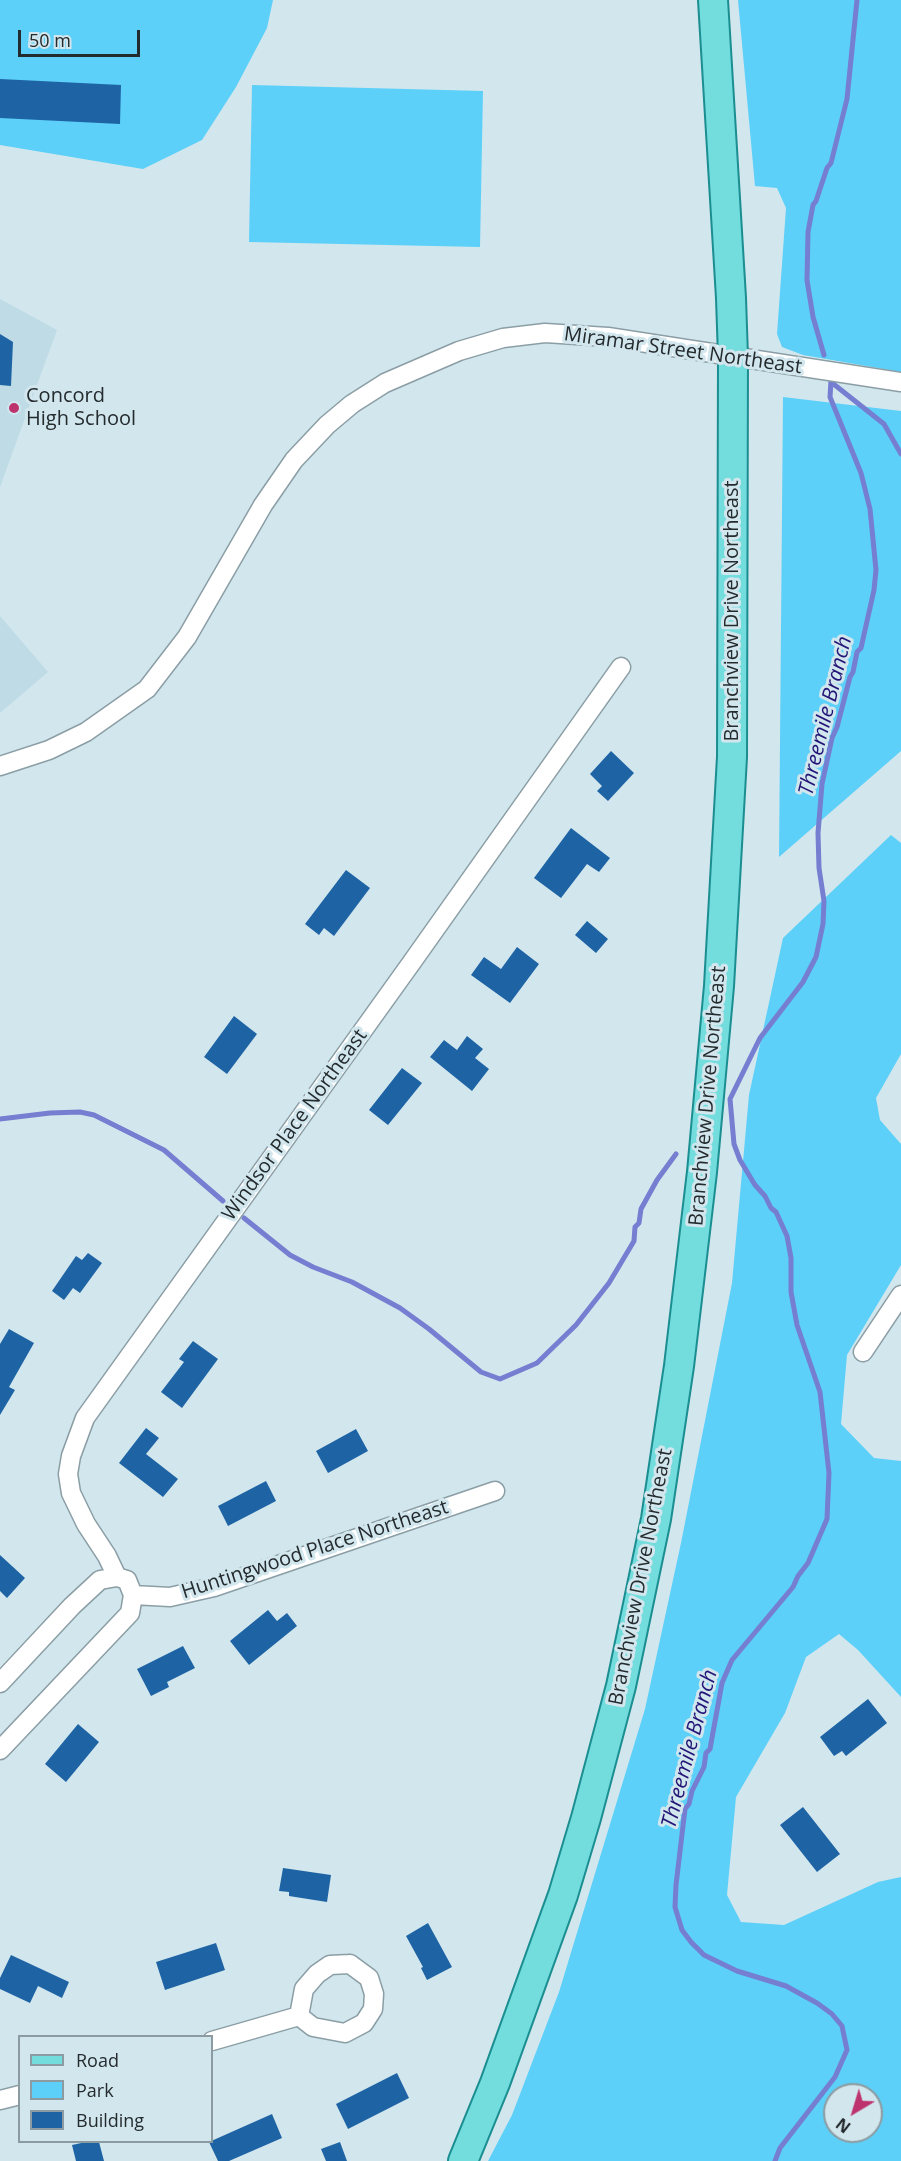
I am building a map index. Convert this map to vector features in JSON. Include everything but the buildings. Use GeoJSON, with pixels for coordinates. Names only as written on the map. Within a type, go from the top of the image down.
{"type":"FeatureCollection","features":[{"type":"Feature","properties":{"kind":"main road","name":"Branchview Drive Northeast"},"geometry":{"type":"LineString","coordinates":[[463,2161],[495,2083],[563,1895],[621,1686],[654,1528],[679,1366],[702,1173],[713,1056],[732,757],[733,357],[713,0]]}},
{"type":"Feature","properties":{"kind":"street","name":"Miramar Street Northeast"},"geometry":{"type":"LineString","coordinates":[[0,766],[49,750],[86,732],[147,688],[187,637],[263,505],[294,460],[327,424],[352,404],[385,383],[459,351],[503,338],[545,333],[608,337],[901,382]]}},
{"type":"Feature","properties":{"kind":"street","name":"Windsor Place Northeast"},"geometry":{"type":"LineString","coordinates":[[133,1595],[128,1580],[117,1577],[71,1493],[68,1474],[71,1456],[85,1418],[621,667]]}},
{"type":"Feature","properties":{"kind":"street"},"geometry":{"type":"LineString","coordinates":[[862,1352],[901,1294]]}},
{"type":"Feature","properties":{"kind":"street","name":"Huntingwood Place Northeast"},"geometry":{"type":"LineString","coordinates":[[133,1595],[176,1596],[214,1587],[495,1491]]}},
{"type":"Feature","properties":{"kind":"street"},"geometry":{"type":"LineString","coordinates":[[0,1683],[72,1606],[100,1580],[117,1577]]}},
{"type":"Feature","properties":{"kind":"street"},"geometry":{"type":"LineString","coordinates":[[0,1750],[130,1613],[133,1595]]}},
{"type":"Feature","properties":{"kind":"street"},"geometry":{"type":"LineString","coordinates":[[350,1964],[369,1978],[374,1994],[373,2009],[364,2023],[345,2033],[314,2027],[299,2016],[304,1989],[316,1974],[330,1965],[350,1964]]}},
{"type":"Feature","properties":{"kind":"street"},"geometry":{"type":"LineString","coordinates":[[213,2041],[299,2016]]}},
{"type":"Feature","properties":{"kind":"street"},"geometry":{"type":"LineString","coordinates":[[0,2100],[18,2096]]}},
{"type":"Feature","properties":{"kind":"shaded area","name":"Concord High School"},"geometry":{"type":"Polygon","coordinates":[[[0,299],[57,330],[0,487],[0,299]]]}},
{"type":"Feature","properties":{"kind":"shaded area"},"geometry":{"type":"Polygon","coordinates":[[[0,616],[48,672],[0,713],[0,616]]]}},
{"type":"Feature","properties":{"kind":"green space"},"geometry":{"type":"Polygon","coordinates":[[[0,0],[273,0],[267,28],[236,87],[202,140],[143,169],[0,145],[0,0]]]}},
{"type":"Feature","properties":{"kind":"green space"},"geometry":{"type":"Polygon","coordinates":[[[738,0],[901,0],[901,372],[803,355],[782,347],[777,334],[786,208],[777,188],[755,186],[738,0]]]}},
{"type":"Feature","properties":{"kind":"green space"},"geometry":{"type":"Polygon","coordinates":[[[252,85],[483,91],[480,247],[249,242],[252,85]]]}},
{"type":"Feature","properties":{"kind":"green space"},"geometry":{"type":"Polygon","coordinates":[[[783,397],[901,411],[901,751],[779,857],[783,397]]]}},
{"type":"Feature","properties":{"kind":"green space"},"geometry":{"type":"Polygon","coordinates":[[[891,835],[901,843],[901,1054],[876,1098],[880,1120],[901,1144],[901,1265],[847,1355],[841,1424],[874,1458],[901,1461],[901,1697],[858,1650],[839,1634],[806,1657],[785,1713],[736,1797],[727,1895],[741,1922],[784,1925],[878,1882],[901,1877],[901,2161],[488,2161],[512,2115],[559,1992],[645,1709],[681,1543],[732,1283],[749,1095],[783,938],[891,835]]]}},
{"type":"Feature","properties":{"kind":"waterway","name":"Threemile Branch"},"geometry":{"type":"LineString","coordinates":[[824,355],[813,317],[807,280],[808,232],[813,205],[831,163],[847,99],[857,0]]}},
{"type":"Feature","properties":{"kind":"waterway","name":"Threemile Branch"},"geometry":{"type":"LineString","coordinates":[[775,2161],[780,2148],[835,2077],[847,2050],[842,2026],[832,2014],[817,2003],[786,1986],[737,1971],[704,1955],[682,1930],[675,1907],[685,1809],[704,1767],[706,1753],[710,1749],[722,1683],[732,1660],[793,1587],[808,1563],[827,1519],[829,1473],[820,1392],[797,1325],[791,1292],[791,1258],[787,1236],[776,1212],[755,1185],[740,1160],[734,1144],[730,1099],[760,1038],[803,982],[816,957],[823,924],[824,901],[819,868],[818,833],[822,784],[832,738],[857,652],[861,648],[874,590],[876,570],[870,509],[861,473],[830,397],[831,381]]}},
{"type":"Feature","properties":{"kind":"waterway"},"geometry":{"type":"LineString","coordinates":[[831,382],[884,424],[901,454]]}},
{"type":"Feature","properties":{"kind":"waterway"},"geometry":{"type":"LineString","coordinates":[[0,1119],[50,1113],[80,1112],[94,1115],[164,1150],[223,1201]]}},
{"type":"Feature","properties":{"kind":"waterway"},"geometry":{"type":"LineString","coordinates":[[244,1218],[290,1255],[313,1267],[352,1282],[400,1308],[481,1372],[500,1379],[537,1363],[576,1325],[609,1283],[634,1241],[635,1227],[639,1223],[641,1209],[657,1180],[676,1154]]}},
{"type":"Feature","properties":{"kind":"place","name":"Concord High School"},"geometry":{"type":"Point","coordinates":[14,408]}}]}
